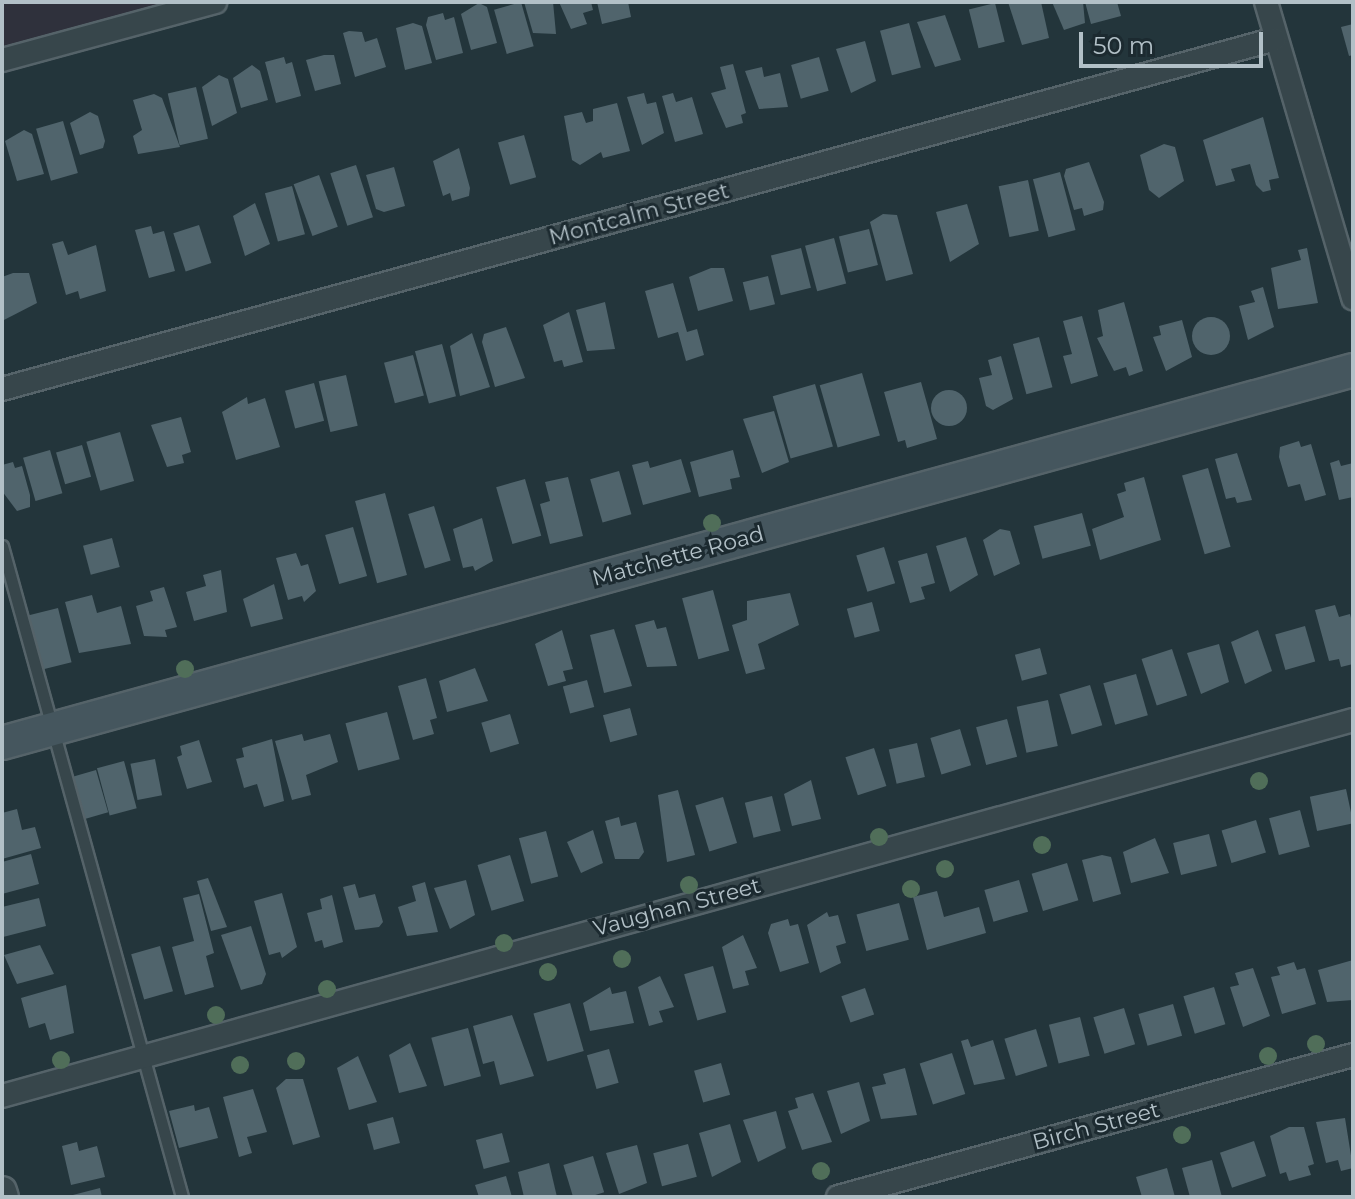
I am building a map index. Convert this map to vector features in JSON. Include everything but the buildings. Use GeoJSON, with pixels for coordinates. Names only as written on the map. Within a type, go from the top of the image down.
{"type":"FeatureCollection","features":[{"type":"Feature","properties":{"kind":"main road","name":"Matchette Road"},"geometry":{"type":"LineString","coordinates":[[2,743],[1353,370]]}},
{"type":"Feature","properties":{"kind":"street"},"geometry":{"type":"LineString","coordinates":[[2,60],[215,2]]}},
{"type":"Feature","properties":{"kind":"street"},"geometry":{"type":"LineString","coordinates":[[1266,2],[1353,298]]}},
{"type":"Feature","properties":{"kind":"street","name":"Montcalm Street"},"geometry":{"type":"LineString","coordinates":[[2,389],[1275,39]]}},
{"type":"Feature","properties":{"kind":"street","name":"Vaughan Street"},"geometry":{"type":"LineString","coordinates":[[2,1096],[1353,720]]}},
{"type":"Feature","properties":{"kind":"street","name":"Birch Street"},"geometry":{"type":"LineString","coordinates":[[838,1197],[1353,1055]]}},
{"type":"Feature","properties":{"kind":"street"},"geometry":{"type":"LineString","coordinates":[[2,1191],[4,1197]]}},
{"type":"Feature","properties":{"kind":"lane"},"geometry":{"type":"LineString","coordinates":[[2,546],[182,1197]]}},
{"type":"Feature","properties":{"kind":"shaded area"},"geometry":{"type":"Polygon","coordinates":[[[2,2],[210,2],[2,58],[2,2]]]}}]}
